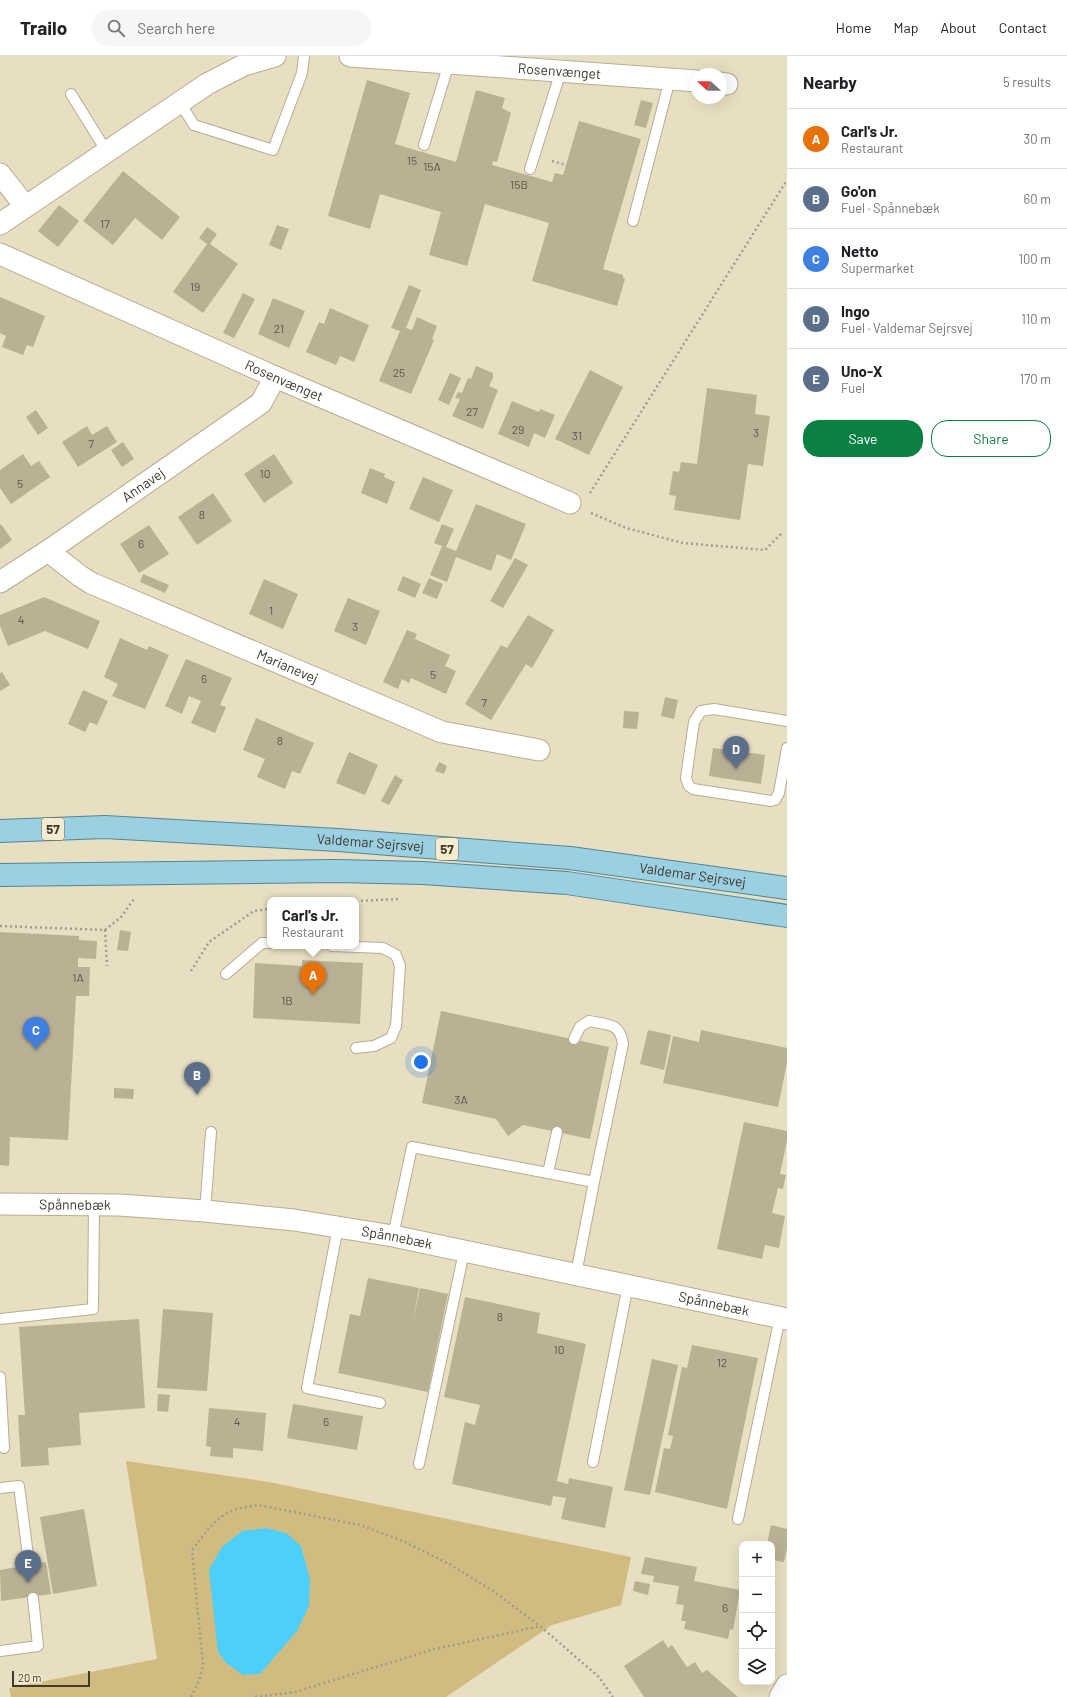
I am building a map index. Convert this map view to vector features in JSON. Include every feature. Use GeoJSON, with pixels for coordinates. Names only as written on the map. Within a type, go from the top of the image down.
{"type":"FeatureCollection","features":[{"type":"Feature","properties":{"kind":"main road","name":"Valdemar Sejrsvej"},"geometry":{"type":"LineString","coordinates":[[0,831],[105,827],[346,841],[570,858],[787,888]]}},
{"type":"Feature","properties":{"kind":"main road","name":"Valdemar Sejrsvej"},"geometry":{"type":"LineString","coordinates":[[0,875],[344,871],[423,873],[567,883],[787,916]]}},
{"type":"Feature","properties":{"kind":"street"},"geometry":{"type":"LineString","coordinates":[[0,224],[207,84],[244,65],[275,56]]}},
{"type":"Feature","properties":{"kind":"street","name":"Rosenvænget"},"geometry":{"type":"LineString","coordinates":[[350,56],[691,82]]}},
{"type":"Feature","properties":{"kind":"street"},"geometry":{"type":"LineString","coordinates":[[0,174],[25,206]]}},
{"type":"Feature","properties":{"kind":"street","name":"Rosenvænget"},"geometry":{"type":"LineString","coordinates":[[0,254],[275,377],[575,506]]}},
{"type":"Feature","properties":{"kind":"street","name":"Annavej"},"geometry":{"type":"LineString","coordinates":[[0,582],[48,551],[261,403],[275,377]]}},
{"type":"Feature","properties":{"kind":"street","name":"Marianevej"},"geometry":{"type":"LineString","coordinates":[[48,551],[91,583],[442,732],[539,750]]}},
{"type":"Feature","properties":{"kind":"street","name":"Spånnebæk"},"geometry":{"type":"LineString","coordinates":[[0,1204],[94,1205],[205,1211],[294,1220],[393,1236],[783,1318]]}},
{"type":"Feature","properties":{"kind":"street"},"geometry":{"type":"LineString","coordinates":[[780,1697],[787,1685]]}},
{"type":"Feature","properties":{"kind":"lane"},"geometry":{"type":"LineString","coordinates":[[180,103],[194,125],[273,150],[302,74],[304,56]]}},
{"type":"Feature","properties":{"kind":"lane"},"geometry":{"type":"LineString","coordinates":[[424,145],[449,63]]}},
{"type":"Feature","properties":{"kind":"lane"},"geometry":{"type":"LineString","coordinates":[[530,169],[561,72]]}},
{"type":"Feature","properties":{"kind":"lane"},"geometry":{"type":"LineString","coordinates":[[633,221],[670,80]]}},
{"type":"Feature","properties":{"kind":"lane"},"geometry":{"type":"LineString","coordinates":[[71,94],[106,152]]}},
{"type":"Feature","properties":{"kind":"lane"},"geometry":{"type":"LineString","coordinates":[[787,721],[714,709],[701,710],[694,722],[686,778],[693,789],[771,801],[775,800],[779,794],[787,748]]}},
{"type":"Feature","properties":{"kind":"lane"},"geometry":{"type":"LineString","coordinates":[[226,974],[262,943],[267,943]]}},
{"type":"Feature","properties":{"kind":"lane"},"geometry":{"type":"LineString","coordinates":[[356,1048],[374,1046],[391,1038],[396,1026],[400,966],[396,954],[383,948],[359,947]]}},
{"type":"Feature","properties":{"kind":"lane"},"geometry":{"type":"LineString","coordinates":[[574,1039],[580,1027],[589,1021],[614,1026],[621,1033],[623,1044],[576,1274]]}},
{"type":"Feature","properties":{"kind":"lane"},"geometry":{"type":"LineString","coordinates":[[205,1211],[211,1132]]}},
{"type":"Feature","properties":{"kind":"lane"},"geometry":{"type":"LineString","coordinates":[[548,1173],[557,1132]]}},
{"type":"Feature","properties":{"kind":"lane"},"geometry":{"type":"LineString","coordinates":[[393,1236],[412,1147],[594,1182]]}},
{"type":"Feature","properties":{"kind":"lane"},"geometry":{"type":"LineString","coordinates":[[0,1319],[93,1309],[94,1205]]}},
{"type":"Feature","properties":{"kind":"lane"},"geometry":{"type":"LineString","coordinates":[[338,1227],[307,1388],[380,1402]]}},
{"type":"Feature","properties":{"kind":"lane"},"geometry":{"type":"LineString","coordinates":[[419,1464],[464,1252]]}},
{"type":"Feature","properties":{"kind":"lane"},"geometry":{"type":"LineString","coordinates":[[594,1462],[628,1286]]}},
{"type":"Feature","properties":{"kind":"lane"},"geometry":{"type":"LineString","coordinates":[[738,1519],[783,1318]]}},
{"type":"Feature","properties":{"kind":"lane"},"geometry":{"type":"LineString","coordinates":[[0,1377],[4,1448]]}},
{"type":"Feature","properties":{"kind":"lane"},"geometry":{"type":"LineString","coordinates":[[0,1488],[19,1486],[28,1563]]}},
{"type":"Feature","properties":{"kind":"lane"},"geometry":{"type":"LineString","coordinates":[[0,1652],[38,1646],[33,1598]]}},
{"type":"Feature","properties":{"kind":"path"},"geometry":{"type":"LineString","coordinates":[[782,533],[764,550],[683,543],[626,528],[575,506],[787,180]]}},
{"type":"Feature","properties":{"kind":"path"},"geometry":{"type":"LineString","coordinates":[[0,926],[105,930],[121,917],[152,873]]}},
{"type":"Feature","properties":{"kind":"path"},"geometry":{"type":"LineString","coordinates":[[191,971],[209,942],[254,911],[267,909]]}},
{"type":"Feature","properties":{"kind":"path"},"geometry":{"type":"LineString","coordinates":[[105,930],[107,966]]}},
{"type":"Feature","properties":{"kind":"path"},"geometry":{"type":"LineString","coordinates":[[191,1697],[199,1681],[203,1666],[192,1550],[214,1522],[226,1512],[242,1507],[258,1505],[360,1525],[403,1541],[451,1565],[493,1591],[540,1626],[599,1677],[613,1697]]}},
{"type":"Feature","properties":{"kind":"path"},"geometry":{"type":"LineString","coordinates":[[255,1697],[295,1692],[432,1650],[540,1626]]}},
{"type":"Feature","properties":{"kind":"shaded area"},"geometry":{"type":"Polygon","coordinates":[[[126,1461],[269,1482],[631,1557],[621,1605],[552,1625],[446,1697],[11,1697],[9,1688],[157,1659],[126,1461]]]}},
{"type":"Feature","properties":{"kind":"water"},"geometry":{"type":"Polygon","coordinates":[[[266,1528],[286,1533],[301,1546],[310,1579],[309,1606],[297,1631],[260,1674],[243,1675],[226,1663],[218,1652],[209,1570],[222,1547],[242,1531],[266,1528]]]}},
{"type":"Feature","properties":{"kind":"building"},"geometry":{"type":"Polygon","coordinates":[[[367,80],[410,93],[395,144],[456,162],[476,90],[505,98],[502,108],[511,113],[497,162],[493,161],[492,165],[552,182],[555,173],[563,175],[579,121],[641,139],[603,269],[623,275],[623,278],[625,279],[617,306],[532,281],[549,223],[485,204],[467,266],[429,255],[441,212],[380,194],[370,229],[328,216],[367,80]]]}},
{"type":"Feature","properties":{"kind":"building"},"geometry":{"type":"Polygon","coordinates":[[[641,100],[653,103],[646,128],[634,125],[641,100]]]}},
{"type":"Feature","properties":{"kind":"building"},"geometry":{"type":"Polygon","coordinates":[[[123,171],[180,217],[162,240],[135,218],[113,245],[83,221],[123,171]]]}},
{"type":"Feature","properties":{"kind":"building"},"geometry":{"type":"Polygon","coordinates":[[[59,205],[79,221],[58,247],[38,231],[59,205]]]}},
{"type":"Feature","properties":{"kind":"building"},"geometry":{"type":"Polygon","coordinates":[[[277,225],[289,229],[281,250],[269,245],[277,225]]]}},
{"type":"Feature","properties":{"kind":"building"},"geometry":{"type":"Polygon","coordinates":[[[207,227],[217,234],[210,244],[238,264],[203,313],[173,292],[207,244],[199,238],[207,227]]]}},
{"type":"Feature","properties":{"kind":"building"},"geometry":{"type":"Polygon","coordinates":[[[409,285],[421,290],[406,328],[412,330],[417,317],[437,326],[432,339],[434,340],[411,394],[379,381],[400,331],[391,328],[409,285]]]}},
{"type":"Feature","properties":{"kind":"building"},"geometry":{"type":"Polygon","coordinates":[[[243,293],[255,299],[234,338],[223,333],[243,293]]]}},
{"type":"Feature","properties":{"kind":"building"},"geometry":{"type":"Polygon","coordinates":[[[0,297],[45,316],[33,347],[27,345],[23,355],[2,347],[6,336],[0,333],[0,297]]]}},
{"type":"Feature","properties":{"kind":"building"},"geometry":{"type":"Polygon","coordinates":[[[273,298],[305,311],[289,348],[258,334],[273,298]]]}},
{"type":"Feature","properties":{"kind":"building"},"geometry":{"type":"Polygon","coordinates":[[[330,308],[369,325],[354,362],[340,356],[336,365],[306,352],[319,322],[324,324],[330,308]]]}},
{"type":"Feature","properties":{"kind":"building"},"geometry":{"type":"Polygon","coordinates":[[[476,366],[493,373],[493,378],[489,386],[498,390],[483,429],[452,416],[460,399],[455,398],[458,392],[462,393],[468,378],[471,379],[476,366]]]}},
{"type":"Feature","properties":{"kind":"building"},"geometry":{"type":"Polygon","coordinates":[[[590,370],[623,387],[589,455],[555,439],[590,370]]]}},
{"type":"Feature","properties":{"kind":"building"},"geometry":{"type":"Polygon","coordinates":[[[450,373],[461,378],[449,405],[438,400],[450,373]]]}},
{"type":"Feature","properties":{"kind":"building"},"geometry":{"type":"Polygon","coordinates":[[[707,388],[757,395],[755,414],[770,416],[763,466],[748,464],[740,520],[674,510],[676,496],[669,495],[673,471],[679,472],[681,462],[697,464],[707,388]]]}},
{"type":"Feature","properties":{"kind":"building"},"geometry":{"type":"Polygon","coordinates":[[[512,401],[539,412],[540,409],[555,415],[545,438],[534,433],[529,447],[498,434],[512,401]]]}},
{"type":"Feature","properties":{"kind":"building"},"geometry":{"type":"Polygon","coordinates":[[[36,410],[48,428],[38,435],[26,417],[36,410]]]}},
{"type":"Feature","properties":{"kind":"building"},"geometry":{"type":"Polygon","coordinates":[[[87,426],[92,435],[107,426],[117,442],[78,467],[62,442],[87,426]]]}},
{"type":"Feature","properties":{"kind":"building"},"geometry":{"type":"Polygon","coordinates":[[[123,442],[134,459],[122,467],[111,450],[123,442]]]}},
{"type":"Feature","properties":{"kind":"building"},"geometry":{"type":"Polygon","coordinates":[[[23,454],[31,466],[39,461],[50,477],[11,504],[0,488],[0,470],[23,454]]]}},
{"type":"Feature","properties":{"kind":"building"},"geometry":{"type":"Polygon","coordinates":[[[274,454],[293,483],[264,503],[244,474],[274,454]]]}},
{"type":"Feature","properties":{"kind":"building"},"geometry":{"type":"Polygon","coordinates":[[[370,468],[385,474],[384,477],[395,482],[387,504],[361,493],[370,468]]]}},
{"type":"Feature","properties":{"kind":"building"},"geometry":{"type":"Polygon","coordinates":[[[423,477],[453,490],[439,522],[409,509],[423,477]]]}},
{"type":"Feature","properties":{"kind":"building"},"geometry":{"type":"Polygon","coordinates":[[[213,493],[232,521],[197,545],[178,517],[213,493]]]}},
{"type":"Feature","properties":{"kind":"building"},"geometry":{"type":"Polygon","coordinates":[[[476,504],[526,524],[511,560],[497,554],[491,571],[456,557],[447,582],[430,575],[442,546],[434,543],[442,524],[454,529],[446,547],[456,551],[476,504]]]}},
{"type":"Feature","properties":{"kind":"building"},"geometry":{"type":"Polygon","coordinates":[[[1,524],[12,540],[0,549],[0,525],[1,524]]]}},
{"type":"Feature","properties":{"kind":"building"},"geometry":{"type":"Polygon","coordinates":[[[149,525],[169,554],[139,573],[120,544],[149,525]]]}},
{"type":"Feature","properties":{"kind":"building"},"geometry":{"type":"Polygon","coordinates":[[[515,558],[528,565],[503,608],[490,601],[515,558]]]}},
{"type":"Feature","properties":{"kind":"building"},"geometry":{"type":"Polygon","coordinates":[[[143,574],[169,585],[165,593],[140,582],[143,574]]]}},
{"type":"Feature","properties":{"kind":"building"},"geometry":{"type":"Polygon","coordinates":[[[403,576],[421,584],[415,598],[397,590],[403,576]]]}},
{"type":"Feature","properties":{"kind":"building"},"geometry":{"type":"Polygon","coordinates":[[[429,578],[443,584],[437,599],[422,593],[429,578]]]}},
{"type":"Feature","properties":{"kind":"building"},"geometry":{"type":"Polygon","coordinates":[[[264,579],[298,594],[283,629],[249,614],[264,579]]]}},
{"type":"Feature","properties":{"kind":"building"},"geometry":{"type":"Polygon","coordinates":[[[44,597],[100,621],[88,649],[45,631],[8,646],[0,626],[0,615],[44,597]]]}},
{"type":"Feature","properties":{"kind":"building"},"geometry":{"type":"Polygon","coordinates":[[[348,598],[380,611],[366,645],[334,631],[348,598]]]}},
{"type":"Feature","properties":{"kind":"building"},"geometry":{"type":"Polygon","coordinates":[[[528,615],[554,630],[532,668],[526,664],[491,720],[465,704],[501,645],[507,648],[528,615]]]}},
{"type":"Feature","properties":{"kind":"building"},"geometry":{"type":"Polygon","coordinates":[[[407,630],[417,634],[415,639],[450,655],[445,666],[456,671],[446,694],[411,678],[409,683],[402,679],[398,689],[383,682],[407,630]]]}},
{"type":"Feature","properties":{"kind":"building"},"geometry":{"type":"Polygon","coordinates":[[[120,638],[147,650],[149,646],[169,655],[145,709],[112,696],[118,684],[104,677],[120,638]]]}},
{"type":"Feature","properties":{"kind":"building"},"geometry":{"type":"Polygon","coordinates":[[[186,659],[232,678],[220,705],[226,707],[215,733],[191,723],[201,701],[189,696],[182,714],[165,706],[186,659]]]}},
{"type":"Feature","properties":{"kind":"building"},"geometry":{"type":"Polygon","coordinates":[[[2,672],[10,685],[0,691],[0,673],[2,672]]]}},
{"type":"Feature","properties":{"kind":"building"},"geometry":{"type":"Polygon","coordinates":[[[83,690],[108,701],[97,725],[90,722],[85,732],[68,724],[83,690]]]}},
{"type":"Feature","properties":{"kind":"building"},"geometry":{"type":"Polygon","coordinates":[[[665,697],[678,700],[674,719],[661,716],[665,697]]]}},
{"type":"Feature","properties":{"kind":"building"},"geometry":{"type":"Polygon","coordinates":[[[624,711],[639,712],[637,729],[623,728],[624,711]]]}},
{"type":"Feature","properties":{"kind":"building"},"geometry":{"type":"Polygon","coordinates":[[[256,718],[314,743],[300,774],[292,771],[285,789],[257,777],[265,759],[243,750],[256,718]]]}},
{"type":"Feature","properties":{"kind":"building"},"geometry":{"type":"Polygon","coordinates":[[[713,748],[765,755],[761,784],[709,776],[713,748]]]}},
{"type":"Feature","properties":{"kind":"building"},"geometry":{"type":"Polygon","coordinates":[[[349,752],[378,765],[365,795],[336,783],[349,752]]]}},
{"type":"Feature","properties":{"kind":"building"},"geometry":{"type":"Polygon","coordinates":[[[439,762],[447,766],[444,774],[435,771],[439,762]]]}},
{"type":"Feature","properties":{"kind":"building"},"geometry":{"type":"Polygon","coordinates":[[[395,775],[403,780],[389,805],[381,801],[395,775]]]}},
{"type":"Feature","properties":{"kind":"building"},"geometry":{"type":"Polygon","coordinates":[[[120,930],[131,932],[128,951],[117,950],[120,930]]]}},
{"type":"Feature","properties":{"kind":"building"},"geometry":{"type":"Polygon","coordinates":[[[0,932],[79,936],[79,940],[97,941],[96,959],[78,958],[78,967],[90,967],[89,996],[76,996],[68,1140],[10,1137],[9,1166],[0,1165],[0,932]]]}},
{"type":"Feature","properties":{"kind":"building"},"geometry":{"type":"Polygon","coordinates":[[[302,960],[363,963],[360,1024],[253,1018],[255,963],[302,966],[302,960]]]}},
{"type":"Feature","properties":{"kind":"building"},"geometry":{"type":"Polygon","coordinates":[[[441,1011],[609,1047],[590,1139],[523,1125],[508,1136],[496,1119],[422,1103],[441,1011]]]}},
{"type":"Feature","properties":{"kind":"building"},"geometry":{"type":"Polygon","coordinates":[[[648,1030],[671,1035],[664,1070],[640,1064],[648,1030]]]}},
{"type":"Feature","properties":{"kind":"building"},"geometry":{"type":"Polygon","coordinates":[[[701,1030],[787,1048],[787,1063],[778,1107],[663,1083],[673,1036],[699,1042],[701,1030]]]}},
{"type":"Feature","properties":{"kind":"building"},"geometry":{"type":"Polygon","coordinates":[[[114,1088],[134,1089],[133,1099],[114,1098],[114,1088]]]}},
{"type":"Feature","properties":{"kind":"building"},"geometry":{"type":"Polygon","coordinates":[[[744,1122],[787,1131],[787,1141],[780,1174],[786,1175],[783,1189],[778,1188],[772,1213],[785,1216],[779,1248],[765,1245],[762,1259],[717,1249],[744,1122]]]}},
{"type":"Feature","properties":{"kind":"building"},"geometry":{"type":"Polygon","coordinates":[[[368,1278],[419,1288],[413,1322],[420,1288],[448,1294],[428,1392],[338,1373],[350,1314],[360,1316],[368,1278]]]}},
{"type":"Feature","properties":{"kind":"building"},"geometry":{"type":"Polygon","coordinates":[[[465,1297],[540,1313],[537,1333],[586,1344],[557,1481],[568,1484],[569,1478],[613,1487],[605,1528],[561,1519],[566,1498],[553,1496],[551,1506],[452,1484],[465,1422],[475,1425],[480,1405],[444,1397],[465,1297]]]}},
{"type":"Feature","properties":{"kind":"building"},"geometry":{"type":"Polygon","coordinates":[[[163,1309],[213,1313],[207,1391],[157,1388],[163,1309]]]}},
{"type":"Feature","properties":{"kind":"building"},"geometry":{"type":"Polygon","coordinates":[[[139,1319],[145,1408],[79,1413],[81,1445],[48,1448],[49,1465],[21,1467],[18,1415],[25,1415],[19,1327],[139,1319]]]}},
{"type":"Feature","properties":{"kind":"building"},"geometry":{"type":"Polygon","coordinates":[[[692,1345],[758,1358],[727,1509],[655,1492],[664,1448],[670,1449],[673,1436],[668,1435],[682,1367],[687,1368],[692,1345]]]}},
{"type":"Feature","properties":{"kind":"building"},"geometry":{"type":"Polygon","coordinates":[[[652,1359],[678,1365],[650,1495],[624,1490],[652,1359]]]}},
{"type":"Feature","properties":{"kind":"building"},"geometry":{"type":"Polygon","coordinates":[[[158,1394],[170,1395],[168,1412],[157,1411],[158,1394]]]}},
{"type":"Feature","properties":{"kind":"building"},"geometry":{"type":"Polygon","coordinates":[[[293,1404],[363,1416],[357,1450],[287,1438],[293,1404]]]}},
{"type":"Feature","properties":{"kind":"building"},"geometry":{"type":"Polygon","coordinates":[[[209,1408],[266,1413],[263,1451],[233,1448],[233,1458],[210,1456],[211,1447],[206,1446],[209,1408]]]}},
{"type":"Feature","properties":{"kind":"building"},"geometry":{"type":"Polygon","coordinates":[[[84,1509],[97,1586],[53,1594],[40,1517],[84,1509]]]}},
{"type":"Feature","properties":{"kind":"building"},"geometry":{"type":"Polygon","coordinates":[[[771,1525],[787,1529],[787,1549],[784,1562],[775,1560],[775,1541],[768,1541],[771,1525]]]}},
{"type":"Feature","properties":{"kind":"building"},"geometry":{"type":"Polygon","coordinates":[[[645,1557],[697,1567],[694,1581],[739,1590],[733,1630],[730,1629],[728,1639],[684,1629],[686,1621],[681,1621],[684,1605],[676,1604],[679,1586],[653,1582],[654,1576],[641,1574],[645,1557]]]}},
{"type":"Feature","properties":{"kind":"building"},"geometry":{"type":"Polygon","coordinates":[[[46,1562],[51,1594],[1,1601],[0,1570],[46,1562]]]}},
{"type":"Feature","properties":{"kind":"building"},"geometry":{"type":"Polygon","coordinates":[[[635,1581],[650,1584],[648,1595],[633,1591],[635,1581]]]}},
{"type":"Feature","properties":{"kind":"building"},"geometry":{"type":"Polygon","coordinates":[[[663,1640],[668,1648],[672,1645],[687,1667],[695,1662],[702,1673],[707,1670],[738,1697],[644,1697],[624,1666],[663,1640]]]}},
{"type":"Feature","properties":{"kind":"place","name":"Ingo"},"geometry":{"type":"Point","coordinates":[736,769]}},
{"type":"Feature","properties":{"kind":"place","name":"Carl's Jr."},"geometry":{"type":"Point","coordinates":[313,995]}},
{"type":"Feature","properties":{"kind":"place","name":"Netto"},"geometry":{"type":"Point","coordinates":[36,1050]}},
{"type":"Feature","properties":{"kind":"place","name":"Go'on"},"geometry":{"type":"Point","coordinates":[197,1095]}},
{"type":"Feature","properties":{"kind":"place","name":"Uno-X"},"geometry":{"type":"Point","coordinates":[28,1583]}}]}
